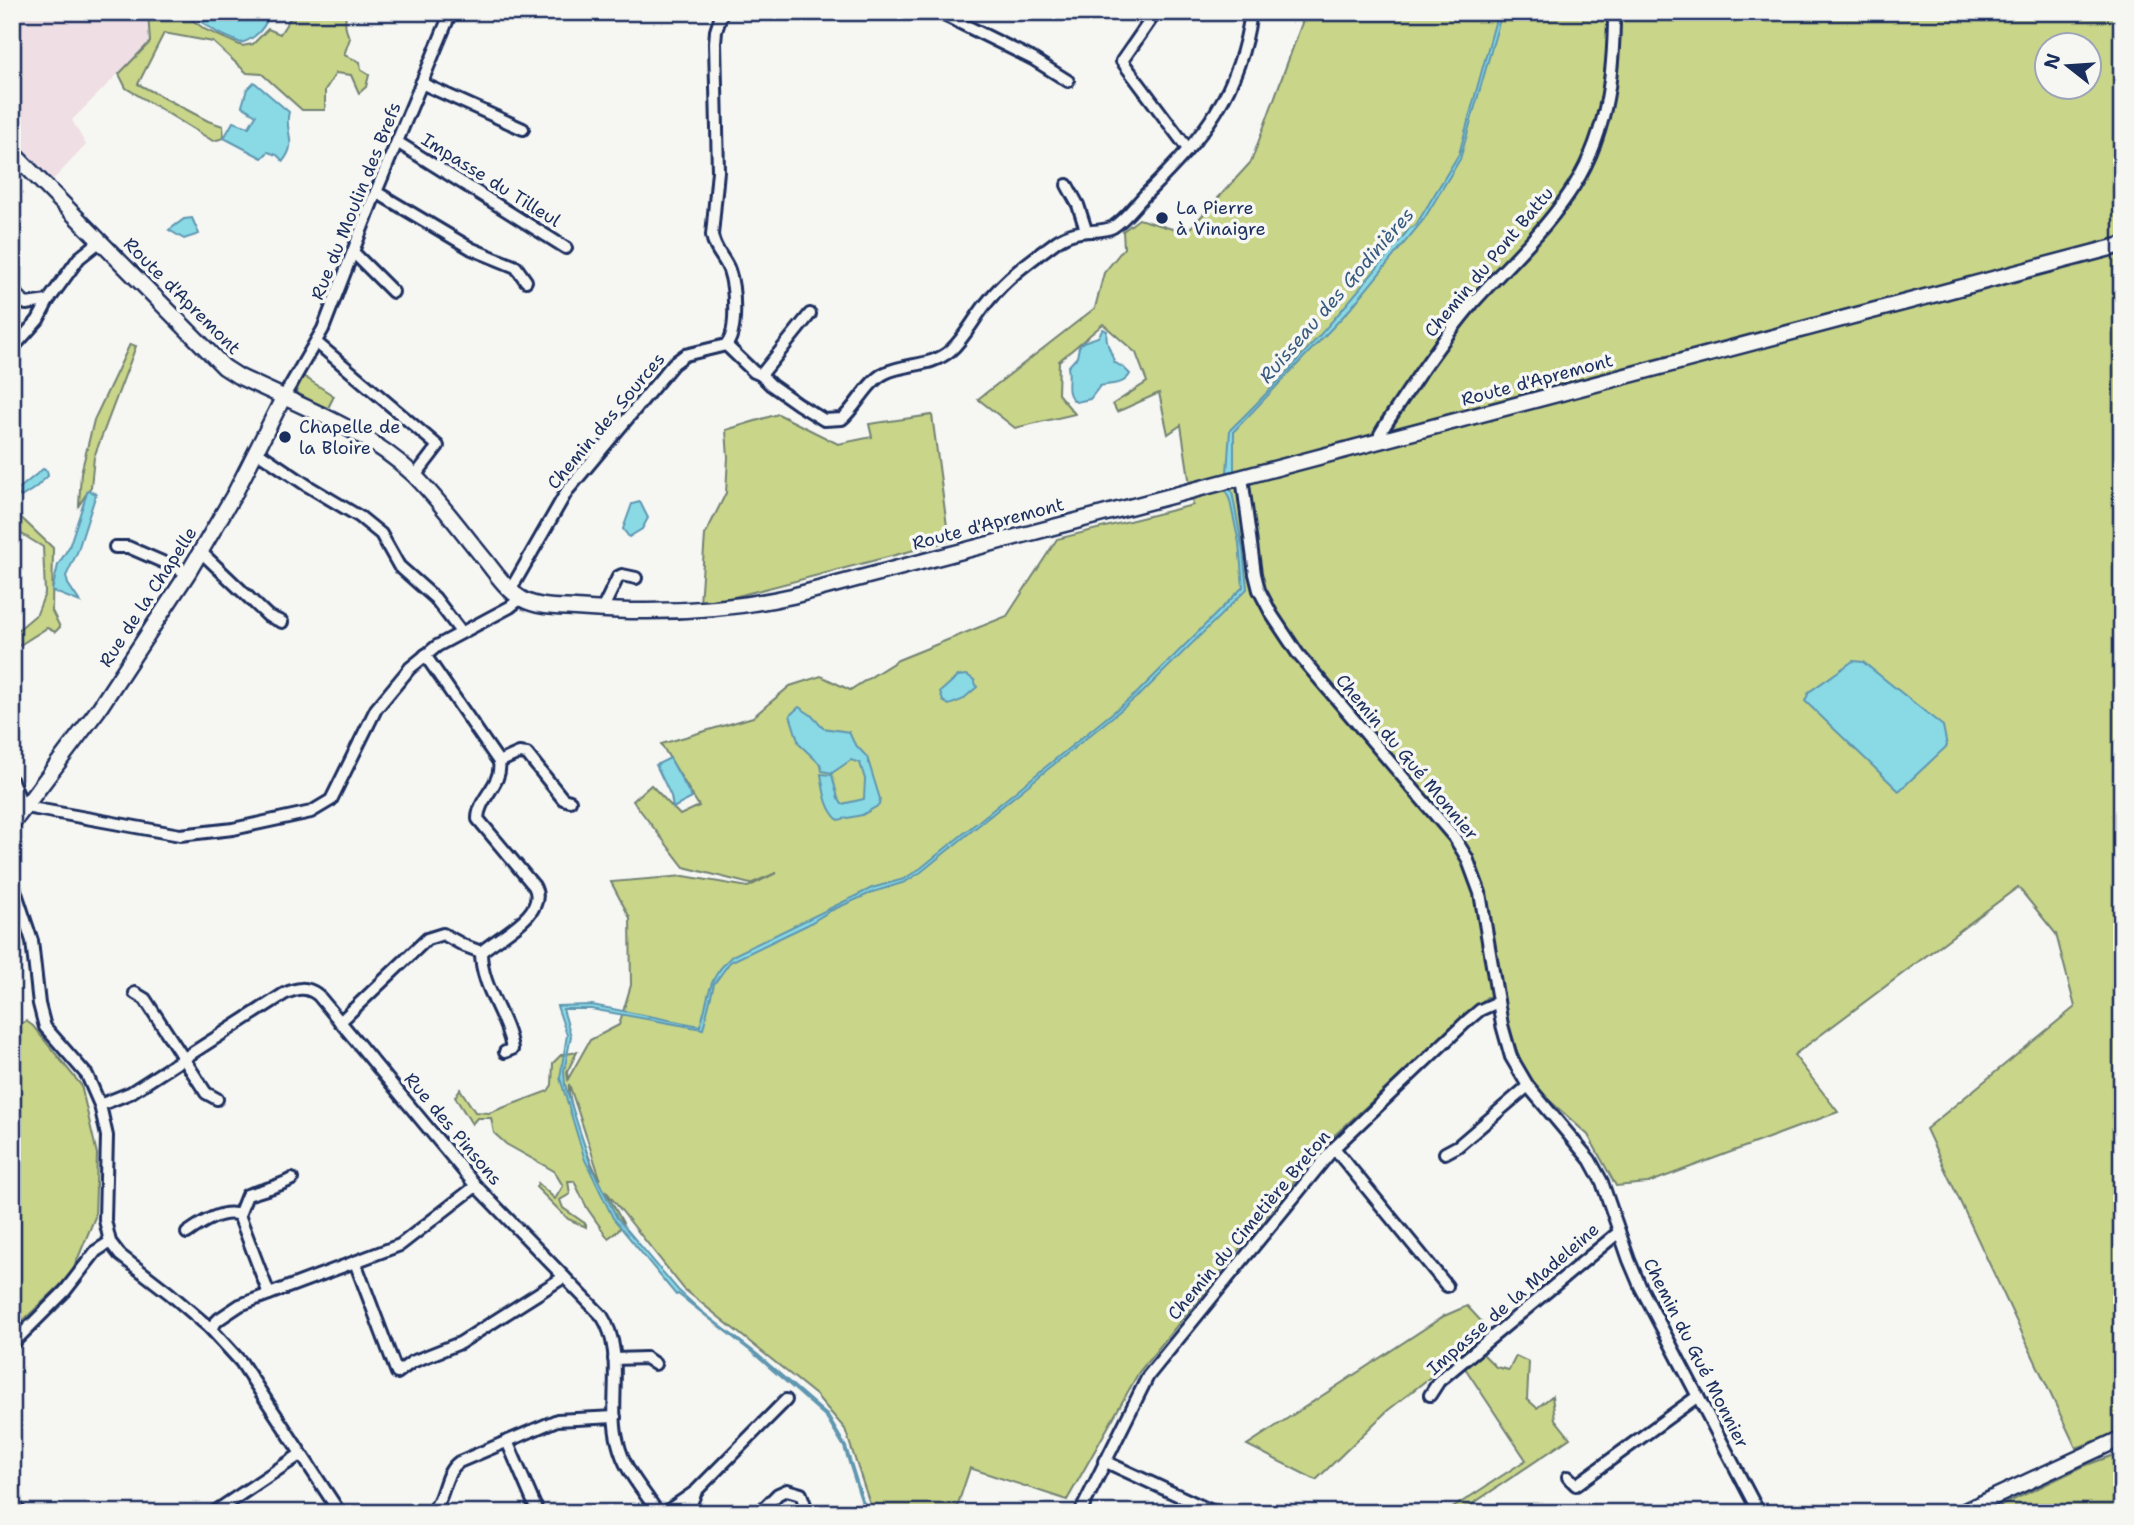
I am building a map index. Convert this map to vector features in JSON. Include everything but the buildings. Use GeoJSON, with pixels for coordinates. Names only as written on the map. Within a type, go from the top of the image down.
{"type":"FeatureCollection","features":[{"type":"Feature","properties":{"kind":"street","name":"Rue du Moulin des Brefs"},"geometry":{"type":"LineString","coordinates":[[283,398],[317,342],[451,12]]}},
{"type":"Feature","properties":{"kind":"street"},"geometry":{"type":"LineString","coordinates":[[722,12],[715,43],[718,170],[712,235],[713,244],[730,272],[733,285],[733,335],[726,345],[754,372],[824,420],[842,419],[873,381],[885,373],[930,362],[951,350],[996,291],[1059,239],[1074,232],[1111,228],[1123,218],[1175,165],[1214,116],[1230,90],[1244,48],[1251,12]]}},
{"type":"Feature","properties":{"kind":"street"},"geometry":{"type":"LineString","coordinates":[[938,12],[1033,59],[1068,81]]}},
{"type":"Feature","properties":{"kind":"street"},"geometry":{"type":"LineString","coordinates":[[1156,12],[1122,61],[1188,149]]}},
{"type":"Feature","properties":{"kind":"street","name":"Chemin du Pont Battu"},"geometry":{"type":"LineString","coordinates":[[1380,441],[1386,424],[1448,335],[1545,225],[1581,175],[1606,108],[1613,63],[1614,12]]}},
{"type":"Feature","properties":{"kind":"street"},"geometry":{"type":"LineString","coordinates":[[421,83],[523,129]]}},
{"type":"Feature","properties":{"kind":"street","name":"Impasse du Tilleul"},"geometry":{"type":"LineString","coordinates":[[397,142],[566,248]]}},
{"type":"Feature","properties":{"kind":"street","name":"Route d'Apremont"},"geometry":{"type":"LineString","coordinates":[[12,152],[225,367],[238,376],[367,439],[415,476],[516,594],[551,607],[602,610],[721,608],[771,601],[2122,245]]}},
{"type":"Feature","properties":{"kind":"street"},"geometry":{"type":"LineString","coordinates":[[1067,185],[1078,205],[1086,230]]}},
{"type":"Feature","properties":{"kind":"street"},"geometry":{"type":"LineString","coordinates":[[376,192],[472,249],[516,268],[526,281]]}},
{"type":"Feature","properties":{"kind":"street"},"geometry":{"type":"LineString","coordinates":[[12,349],[38,320],[48,301],[79,258],[99,242]]}},
{"type":"Feature","properties":{"kind":"street"},"geometry":{"type":"LineString","coordinates":[[354,253],[393,292]]}},
{"type":"Feature","properties":{"kind":"street"},"geometry":{"type":"LineString","coordinates":[[12,290],[26,304],[48,301]]}},
{"type":"Feature","properties":{"kind":"street"},"geometry":{"type":"LineString","coordinates":[[761,375],[810,314]]}},
{"type":"Feature","properties":{"kind":"street"},"geometry":{"type":"LineString","coordinates":[[317,342],[438,446],[415,476]]}},
{"type":"Feature","properties":{"kind":"street","name":"Chemin des Sources"},"geometry":{"type":"LineString","coordinates":[[516,594],[567,491],[673,364],[685,355],[726,345]]}},
{"type":"Feature","properties":{"kind":"street","name":"Rue de la Chapelle"},"geometry":{"type":"LineString","coordinates":[[12,824],[98,710],[188,573],[235,493],[283,398]]}},
{"type":"Feature","properties":{"kind":"street"},"geometry":{"type":"LineString","coordinates":[[256,451],[360,517],[381,534],[399,566],[435,598],[461,632]]}},
{"type":"Feature","properties":{"kind":"street","name":"Chemin du Gué Monnier"},"geometry":{"type":"LineString","coordinates":[[1242,477],[1259,590],[1298,654],[1454,837],[1467,858],[1480,893],[1506,1043],[1514,1063],[1528,1086],[1590,1160],[1602,1182],[1640,1286],[1759,1513]]}},
{"type":"Feature","properties":{"kind":"street"},"geometry":{"type":"LineString","coordinates":[[116,547],[128,547],[188,573]]}},
{"type":"Feature","properties":{"kind":"street"},"geometry":{"type":"LineString","coordinates":[[201,552],[268,616],[282,622]]}},
{"type":"Feature","properties":{"kind":"street"},"geometry":{"type":"LineString","coordinates":[[602,610],[618,577],[622,575],[636,579]]}},
{"type":"Feature","properties":{"kind":"street"},"geometry":{"type":"LineString","coordinates":[[12,781],[26,806],[180,835],[233,829],[311,812],[331,800],[376,709],[395,685],[425,655],[461,632],[510,607],[516,594]]}},
{"type":"Feature","properties":{"kind":"street"},"geometry":{"type":"LineString","coordinates":[[425,655],[499,762],[499,774],[480,808],[478,819],[534,886],[538,897],[535,909],[530,914],[481,952]]}},
{"type":"Feature","properties":{"kind":"street"},"geometry":{"type":"LineString","coordinates":[[499,762],[519,753],[527,754],[563,799],[570,801]]}},
{"type":"Feature","properties":{"kind":"street"},"geometry":{"type":"LineString","coordinates":[[12,881],[32,940],[39,1004],[46,1027],[87,1075],[100,1105],[107,1136],[105,1220],[110,1241],[120,1255],[210,1328],[241,1362],[340,1513]]}},
{"type":"Feature","properties":{"kind":"street"},"geometry":{"type":"LineString","coordinates":[[340,1021],[426,939],[443,934],[481,952]]}},
{"type":"Feature","properties":{"kind":"street"},"geometry":{"type":"LineString","coordinates":[[481,952],[486,984],[509,1032],[512,1049],[505,1052]]}},
{"type":"Feature","properties":{"kind":"street","name":"Rue des Pinsons"},"geometry":{"type":"LineString","coordinates":[[100,1105],[130,1093],[294,989],[311,990],[318,995],[476,1186],[608,1324],[613,1343],[618,1444],[628,1472],[664,1509]]}},
{"type":"Feature","properties":{"kind":"street"},"geometry":{"type":"LineString","coordinates":[[135,993],[145,999],[206,1093],[217,1099]]}},
{"type":"Feature","properties":{"kind":"street","name":"Chemin du Cimetière Breton"},"geometry":{"type":"LineString","coordinates":[[1080,1513],[1148,1376],[1334,1148],[1467,1021],[1480,1010],[1498,1002]]}},
{"type":"Feature","properties":{"kind":"street"},"geometry":{"type":"LineString","coordinates":[[1445,1153],[1458,1146],[1528,1086]]}},
{"type":"Feature","properties":{"kind":"street"},"geometry":{"type":"LineString","coordinates":[[1334,1148],[1447,1286]]}},
{"type":"Feature","properties":{"kind":"street"},"geometry":{"type":"LineString","coordinates":[[268,1294],[239,1215],[247,1195],[281,1186],[292,1179]]}},
{"type":"Feature","properties":{"kind":"street"},"geometry":{"type":"LineString","coordinates":[[210,1328],[240,1305],[400,1245],[476,1186]]}},
{"type":"Feature","properties":{"kind":"street"},"geometry":{"type":"LineString","coordinates":[[187,1233],[201,1223],[229,1212],[239,1215]]}},
{"type":"Feature","properties":{"kind":"street","name":"Impasse de la Madeleine"},"geometry":{"type":"LineString","coordinates":[[1430,1395],[1439,1381],[1619,1231]]}},
{"type":"Feature","properties":{"kind":"street"},"geometry":{"type":"LineString","coordinates":[[12,1344],[65,1292],[96,1251],[110,1241]]}},
{"type":"Feature","properties":{"kind":"street"},"geometry":{"type":"LineString","coordinates":[[355,1262],[397,1373],[412,1362],[460,1343],[564,1277]]}},
{"type":"Feature","properties":{"kind":"street"},"geometry":{"type":"LineString","coordinates":[[614,1359],[646,1357],[655,1364]]}},
{"type":"Feature","properties":{"kind":"street"},"geometry":{"type":"LineString","coordinates":[[1568,1477],[1576,1485],[1698,1396]]}},
{"type":"Feature","properties":{"kind":"street"},"geometry":{"type":"LineString","coordinates":[[664,1509],[696,1491],[786,1399]]}},
{"type":"Feature","properties":{"kind":"street"},"geometry":{"type":"LineString","coordinates":[[430,1513],[442,1498],[453,1466],[557,1420],[615,1418]]}},
{"type":"Feature","properties":{"kind":"street"},"geometry":{"type":"LineString","coordinates":[[1960,1513],[2122,1438]]}},
{"type":"Feature","properties":{"kind":"street"},"geometry":{"type":"LineString","coordinates":[[507,1441],[538,1513]]}},
{"type":"Feature","properties":{"kind":"street"},"geometry":{"type":"LineString","coordinates":[[213,1513],[301,1454]]}},
{"type":"Feature","properties":{"kind":"street"},"geometry":{"type":"LineString","coordinates":[[1104,1461],[1216,1513]]}},
{"type":"Feature","properties":{"kind":"street"},"geometry":{"type":"LineString","coordinates":[[759,1513],[787,1489],[801,1494],[808,1513]]}},
{"type":"Feature","properties":{"kind":"street"},"geometry":{"type":"LineString","coordinates":[[664,1509],[688,1512],[696,1491]]}},
{"type":"Feature","properties":{"kind":"street"},"geometry":{"type":"LineString","coordinates":[[12,1501],[21,1513]]}},
{"type":"Feature","properties":{"kind":"shaded area"},"geometry":{"type":"Polygon","coordinates":[[[12,12],[148,12],[150,42],[72,120],[86,145],[53,180],[12,138],[12,12]]]}},
{"type":"Feature","properties":{"kind":"green space"},"geometry":{"type":"Polygon","coordinates":[[[148,12],[181,12],[206,30],[242,46],[253,44],[268,29],[280,34],[294,12],[347,12],[346,25],[350,38],[344,55],[360,62],[361,70],[369,75],[366,87],[359,93],[351,75],[336,73],[325,90],[325,110],[302,110],[262,74],[247,73],[213,42],[164,33],[138,84],[208,121],[223,126],[224,138],[213,141],[126,88],[119,74],[150,42],[148,12]]]}},
{"type":"Feature","properties":{"kind":"green space"},"geometry":{"type":"Polygon","coordinates":[[[1306,12],[2122,12],[2122,1431],[2076,1448],[1926,1129],[2075,1007],[2056,934],[2018,887],[1794,1055],[1838,1112],[1648,1183],[1616,1186],[1588,1135],[1549,1100],[1522,1068],[1507,1018],[1504,997],[1487,997],[1326,1143],[1139,1372],[1067,1500],[970,1468],[955,1513],[873,1513],[845,1429],[816,1395],[684,1289],[605,1190],[623,1223],[618,1231],[608,1238],[587,1208],[574,1181],[568,1181],[570,1194],[560,1200],[563,1208],[586,1224],[586,1227],[568,1219],[536,1187],[538,1183],[555,1199],[563,1186],[554,1171],[506,1144],[494,1133],[491,1118],[477,1118],[472,1124],[455,1097],[460,1089],[475,1112],[489,1113],[548,1091],[552,1085],[553,1063],[561,1055],[577,1052],[567,1072],[568,1079],[590,1040],[619,1025],[631,985],[630,918],[611,882],[684,876],[748,887],[776,873],[750,884],[684,867],[633,801],[651,785],[680,815],[699,806],[661,744],[753,717],[790,686],[821,676],[850,690],[898,660],[1007,616],[1057,539],[1193,505],[1181,425],[1168,434],[1159,393],[1117,412],[1113,404],[1147,382],[1136,353],[1103,324],[1059,361],[1058,394],[1075,414],[1015,428],[978,399],[1095,308],[1104,273],[1124,248],[1123,231],[1139,219],[1186,233],[1251,162],[1306,12]],[[569,1084],[575,1117],[600,1178],[569,1084]]]}},
{"type":"Feature","properties":{"kind":"green space"},"geometry":{"type":"Polygon","coordinates":[[[130,344],[136,346],[94,457],[91,487],[79,505],[81,473],[94,420],[130,344]]]}},
{"type":"Feature","properties":{"kind":"green space"},"geometry":{"type":"Polygon","coordinates":[[[303,376],[334,396],[327,410],[296,392],[303,376]]]}},
{"type":"Feature","properties":{"kind":"green space"},"geometry":{"type":"Polygon","coordinates":[[[778,414],[838,444],[872,437],[869,424],[932,415],[949,541],[730,598],[700,603],[705,535],[726,493],[726,430],[778,414]]]}},
{"type":"Feature","properties":{"kind":"green space"},"geometry":{"type":"Polygon","coordinates":[[[12,509],[53,548],[52,611],[60,627],[55,632],[47,628],[12,650],[12,635],[37,614],[45,593],[43,547],[12,528],[12,509]]]}},
{"type":"Feature","properties":{"kind":"green space"},"geometry":{"type":"Polygon","coordinates":[[[26,1021],[81,1085],[97,1154],[95,1217],[71,1275],[12,1331],[12,1029],[26,1021]]]}},
{"type":"Feature","properties":{"kind":"green space"},"geometry":{"type":"Polygon","coordinates":[[[1467,1306],[1481,1321],[1484,1335],[1387,1411],[1316,1480],[1247,1445],[1444,1316],[1467,1306]]]}},
{"type":"Feature","properties":{"kind":"green space"},"geometry":{"type":"Polygon","coordinates":[[[1482,1353],[1496,1367],[1509,1370],[1516,1356],[1529,1362],[1527,1399],[1537,1408],[1552,1396],[1555,1419],[1570,1438],[1459,1513],[1445,1513],[1526,1460],[1465,1368],[1482,1353]]]}},
{"type":"Feature","properties":{"kind":"green space"},"geometry":{"type":"Polygon","coordinates":[[[2122,1452],[2122,1513],[1986,1513],[2084,1466],[2122,1452]]]}},
{"type":"Feature","properties":{"kind":"water"},"geometry":{"type":"Polygon","coordinates":[[[187,12],[269,12],[260,32],[241,43],[218,33],[187,12]]]}},
{"type":"Feature","properties":{"kind":"water"},"geometry":{"type":"Polygon","coordinates":[[[1498,12],[1502,12],[1460,159],[1424,219],[1351,308],[1234,431],[1234,472],[1227,473],[1230,430],[1300,357],[1409,229],[1416,225],[1459,154],[1498,12]]]}},
{"type":"Feature","properties":{"kind":"water"},"geometry":{"type":"Polygon","coordinates":[[[254,82],[289,112],[290,148],[283,161],[268,152],[262,158],[224,138],[233,122],[249,127],[256,115],[242,106],[247,89],[254,82]]]}},
{"type":"Feature","properties":{"kind":"water"},"geometry":{"type":"Polygon","coordinates":[[[192,218],[199,234],[184,239],[169,230],[184,219],[192,218]]]}},
{"type":"Feature","properties":{"kind":"water"},"geometry":{"type":"Polygon","coordinates":[[[1103,329],[1107,331],[1107,343],[1114,362],[1130,374],[1121,382],[1100,386],[1090,399],[1076,402],[1069,391],[1068,367],[1077,357],[1083,342],[1098,337],[1103,329]]]}},
{"type":"Feature","properties":{"kind":"water"},"geometry":{"type":"Polygon","coordinates":[[[43,469],[48,476],[35,488],[21,497],[15,492],[43,469]]]}},
{"type":"Feature","properties":{"kind":"water"},"geometry":{"type":"Polygon","coordinates":[[[1225,488],[1232,492],[1247,589],[1143,692],[921,872],[905,882],[873,892],[830,911],[730,962],[714,984],[703,1029],[591,1009],[563,1009],[571,1036],[564,1071],[565,1085],[591,1166],[617,1218],[678,1290],[757,1354],[828,1416],[846,1447],[865,1513],[844,1447],[826,1417],[753,1353],[676,1295],[613,1218],[585,1160],[560,1078],[567,1035],[557,1006],[592,1005],[700,1026],[713,981],[732,956],[872,888],[904,879],[921,868],[1137,693],[1243,587],[1239,543],[1225,488]]]}},
{"type":"Feature","properties":{"kind":"water"},"geometry":{"type":"Polygon","coordinates":[[[88,490],[96,494],[77,553],[66,576],[80,602],[52,591],[58,565],[69,547],[88,490]]]}},
{"type":"Feature","properties":{"kind":"water"},"geometry":{"type":"Polygon","coordinates":[[[640,502],[648,518],[642,529],[629,537],[623,529],[632,504],[640,502]]]}},
{"type":"Feature","properties":{"kind":"water"},"geometry":{"type":"Polygon","coordinates":[[[1853,661],[1863,662],[1943,726],[1947,746],[1899,791],[1805,701],[1809,692],[1853,661]]]}},
{"type":"Feature","properties":{"kind":"water"},"geometry":{"type":"Polygon","coordinates":[[[967,675],[974,680],[977,687],[962,700],[949,705],[943,701],[940,692],[958,676],[967,675]]]}},
{"type":"Feature","properties":{"kind":"water"},"geometry":{"type":"Polygon","coordinates":[[[799,707],[823,728],[849,732],[854,743],[867,757],[880,799],[879,805],[862,815],[838,820],[830,810],[821,774],[832,775],[842,804],[864,799],[865,779],[860,763],[851,760],[832,773],[822,771],[821,765],[799,744],[790,715],[799,707]]]}},
{"type":"Feature","properties":{"kind":"water"},"geometry":{"type":"Polygon","coordinates":[[[670,758],[692,798],[673,808],[671,796],[656,765],[670,758]]]}},
{"type":"Feature","properties":{"kind":"place","name":"La Pierre à Vinaigre"},"geometry":{"type":"Point","coordinates":[1162,218]}},
{"type":"Feature","properties":{"kind":"place","name":"Chapelle de la Bloire"},"geometry":{"type":"Point","coordinates":[285,437]}},
{"type":"Feature","properties":{"kind":"water label","name":"Ruisseau des Godinières"},"geometry":{"type":"Point","coordinates":[1336,295]}}]}
